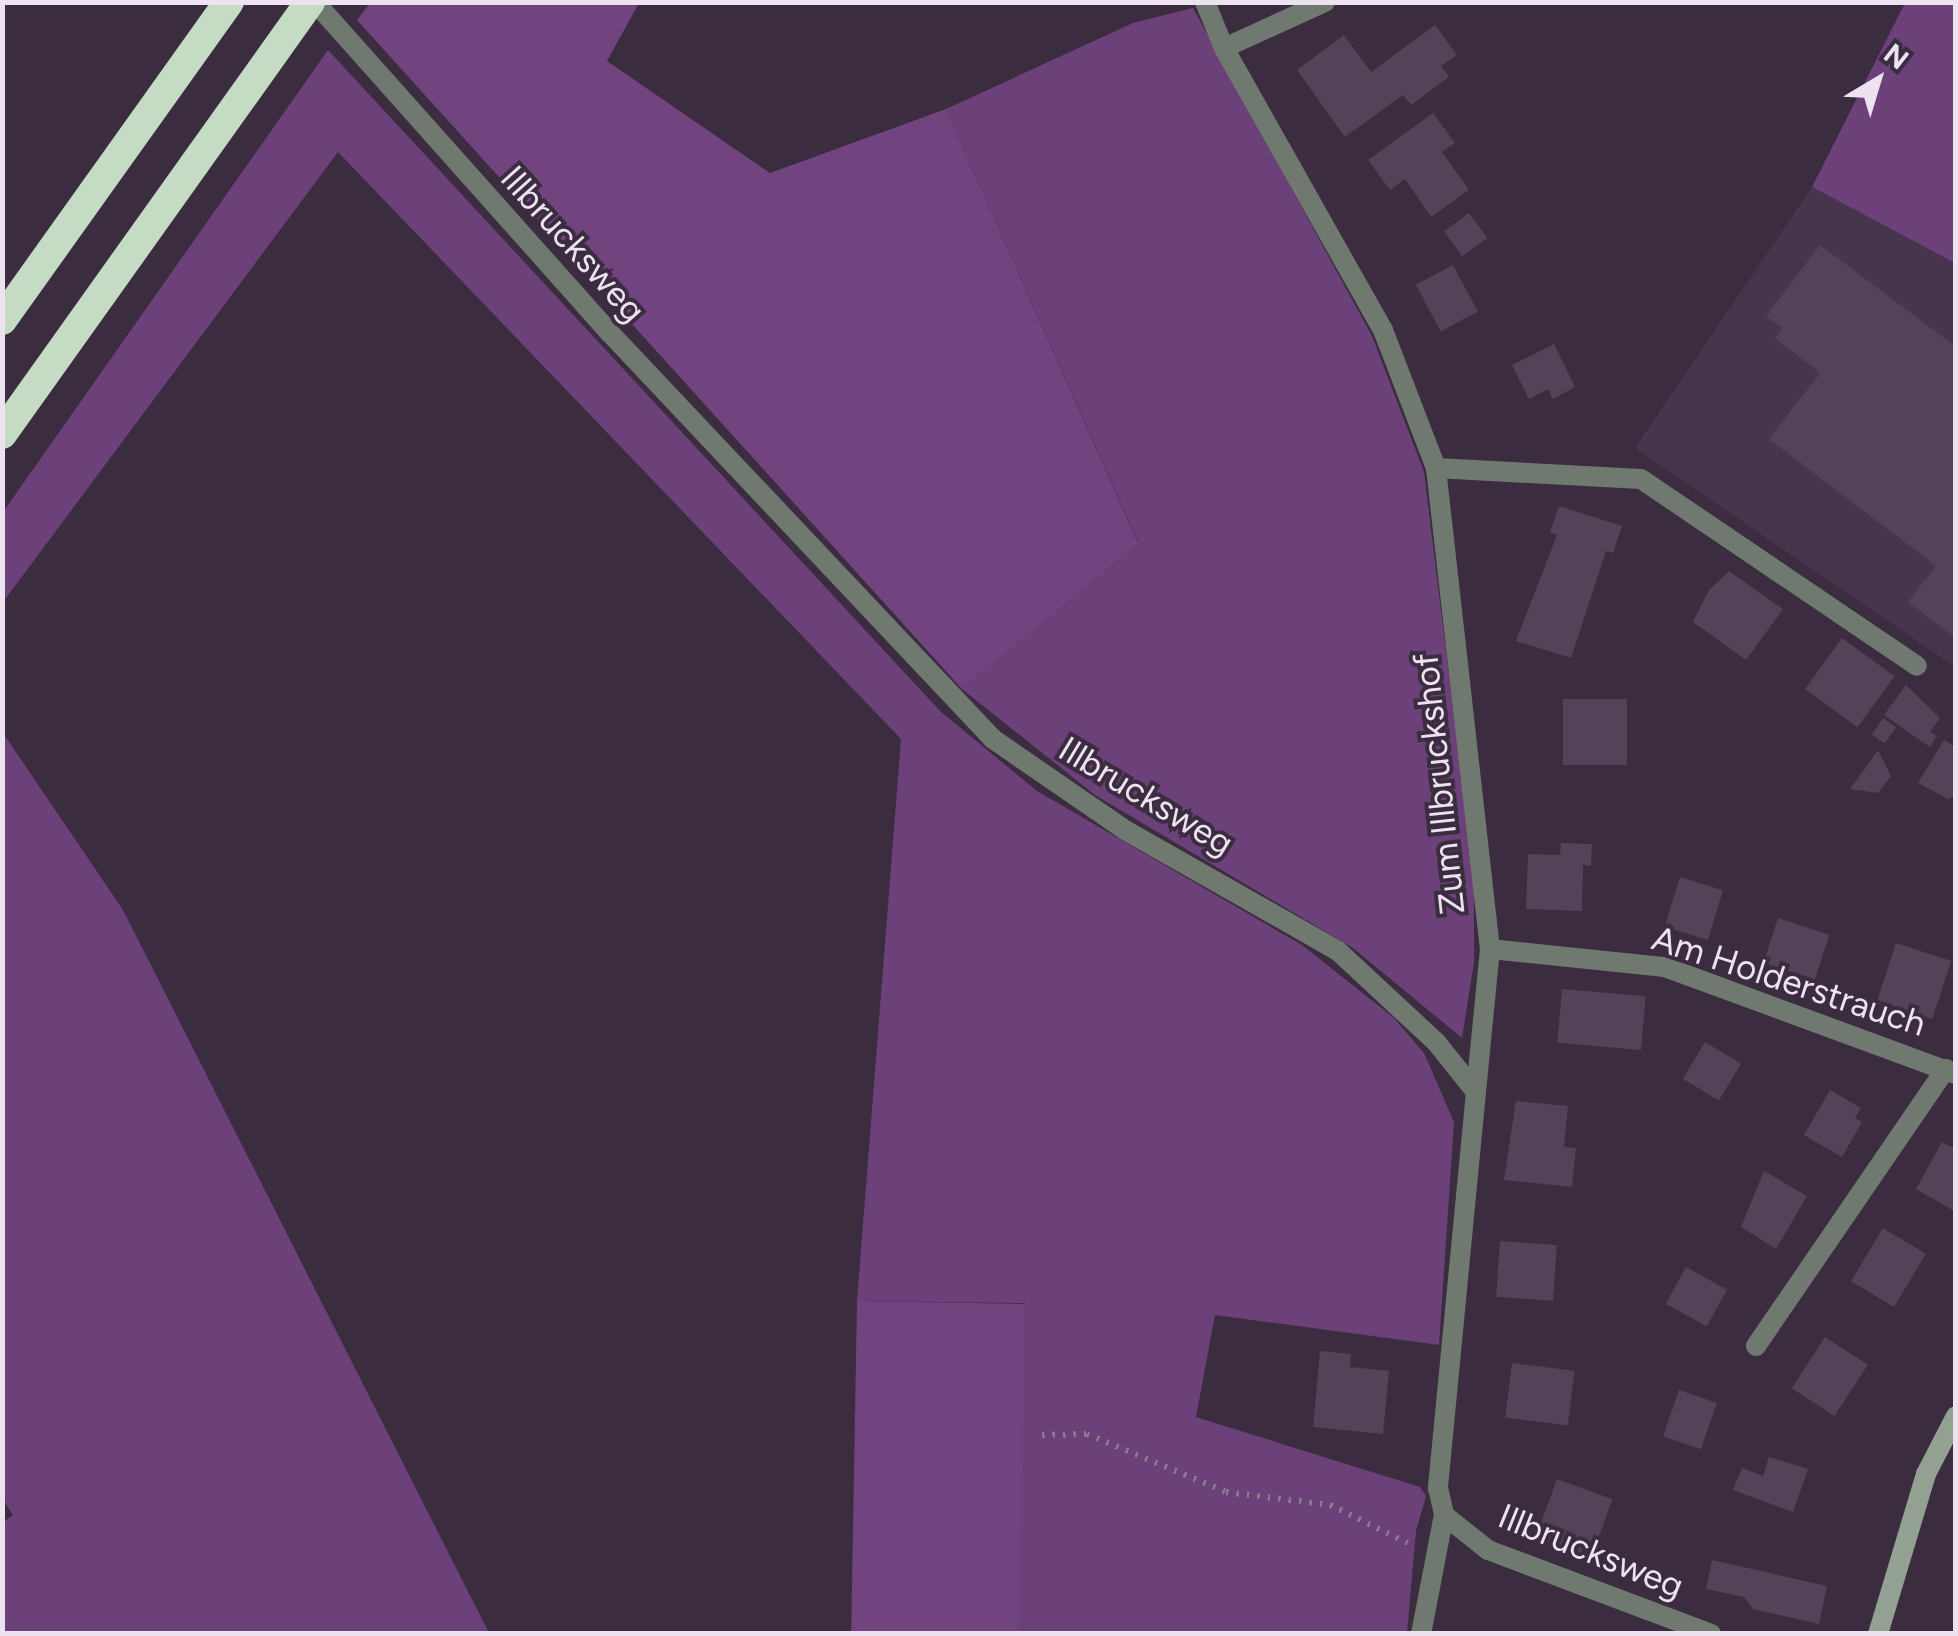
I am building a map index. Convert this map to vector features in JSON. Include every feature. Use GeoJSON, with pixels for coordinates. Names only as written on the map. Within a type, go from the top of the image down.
{"type":"FeatureCollection","features":[{"type":"Feature","properties":{"kind":"highway"},"geometry":{"type":"LineString","coordinates":[[2,320],[229,2]]}},
{"type":"Feature","properties":{"kind":"highway"},"geometry":{"type":"LineString","coordinates":[[2,434],[312,2]]}},
{"type":"Feature","properties":{"kind":"main road"},"geometry":{"type":"LineString","coordinates":[[1878,1634],[1926,1474],[1956,1416]]}},
{"type":"Feature","properties":{"kind":"street","name":"Illbrucksweg"},"geometry":{"type":"LineString","coordinates":[[312,2],[610,333],[993,739],[1125,830],[1338,951],[1395,998],[1476,1092],[1438,1488],[1444,1516],[1488,1550],[1711,1634]]}},
{"type":"Feature","properties":{"kind":"street","name":"Zum Illbruckshof"},"geometry":{"type":"LineString","coordinates":[[1205,2],[1224,48],[1383,330],[1436,468],[1490,949],[1476,1092]]}},
{"type":"Feature","properties":{"kind":"street"},"geometry":{"type":"LineString","coordinates":[[1224,48],[1325,2]]}},
{"type":"Feature","properties":{"kind":"street"},"geometry":{"type":"LineString","coordinates":[[1436,468],[1641,479],[1917,666]]}},
{"type":"Feature","properties":{"kind":"street","name":"Am Holderstrauch"},"geometry":{"type":"LineString","coordinates":[[1490,949],[1665,968],[1950,1071],[1756,1346]]}},
{"type":"Feature","properties":{"kind":"street"},"geometry":{"type":"LineString","coordinates":[[1421,1634],[1444,1516]]}},
{"type":"Feature","properties":{"kind":"path"},"geometry":{"type":"LineString","coordinates":[[1042,1435],[1087,1434],[1226,1492],[1330,1505],[1435,1557]]}},
{"type":"Feature","properties":{"kind":"shaded area"},"geometry":{"type":"Polygon","coordinates":[[[370,3],[639,3],[607,61],[770,173],[946,109],[1138,543],[962,689],[357,20],[370,3]]]}},
{"type":"Feature","properties":{"kind":"shaded area"},"geometry":{"type":"Polygon","coordinates":[[[1905,3],[1955,3],[1955,263],[1812,187],[1905,3]]]}},
{"type":"Feature","properties":{"kind":"shaded area"},"geometry":{"type":"Polygon","coordinates":[[[1193,8],[1372,336],[1424,472],[1474,878],[1474,962],[1462,1038],[1353,948],[1095,795],[962,689],[1138,542],[946,109],[1133,23],[1193,8]]]}},
{"type":"Feature","properties":{"kind":"shaded area"},"geometry":{"type":"Polygon","coordinates":[[[328,50],[941,712],[1037,791],[1302,945],[1394,1018],[1424,1053],[1454,1122],[1439,1345],[1215,1315],[1196,1417],[1420,1487],[1426,1496],[1416,1531],[1407,1633],[1006,1633],[1025,1303],[857,1301],[901,739],[338,152],[3,602],[3,512],[328,50]]]}},
{"type":"Feature","properties":{"kind":"shaded area"},"geometry":{"type":"Polygon","coordinates":[[[1812,187],[1955,263],[1955,667],[1635,448],[1812,187]]]}},
{"type":"Feature","properties":{"kind":"shaded area"},"geometry":{"type":"Polygon","coordinates":[[[3,733],[123,910],[489,1633],[3,1633],[3,1522],[13,1515],[2,1498],[3,733]]]}},
{"type":"Feature","properties":{"kind":"shaded area"},"geometry":{"type":"Polygon","coordinates":[[[857,1301],[1025,1304],[1019,1634],[851,1633],[857,1301]]]}},
{"type":"Feature","properties":{"kind":"building"},"geometry":{"type":"Polygon","coordinates":[[[1435,25],[1457,55],[1441,66],[1449,77],[1411,105],[1403,95],[1345,137],[1297,70],[1344,35],[1371,72],[1435,25]]]}},
{"type":"Feature","properties":{"kind":"building"},"geometry":{"type":"Polygon","coordinates":[[[1433,113],[1455,143],[1442,152],[1469,190],[1431,217],[1405,179],[1390,190],[1368,160],[1433,113]]]}},
{"type":"Feature","properties":{"kind":"building"},"geometry":{"type":"Polygon","coordinates":[[[1469,213],[1487,238],[1462,256],[1444,231],[1469,213]]]}},
{"type":"Feature","properties":{"kind":"building"},"geometry":{"type":"Polygon","coordinates":[[[1820,245],[1956,347],[1956,638],[1908,602],[1936,566],[1769,439],[1820,373],[1775,338],[1782,328],[1766,316],[1820,245]]]}},
{"type":"Feature","properties":{"kind":"building"},"geometry":{"type":"Polygon","coordinates":[[[1453,265],[1478,312],[1441,332],[1416,285],[1453,265]]]}},
{"type":"Feature","properties":{"kind":"building"},"geometry":{"type":"Polygon","coordinates":[[[1554,344],[1575,387],[1553,399],[1548,389],[1529,399],[1512,365],[1554,344]]]}},
{"type":"Feature","properties":{"kind":"building"},"geometry":{"type":"Polygon","coordinates":[[[1559,506],[1622,526],[1613,553],[1606,551],[1571,658],[1516,641],[1557,535],[1550,532],[1559,506]]]}},
{"type":"Feature","properties":{"kind":"building"},"geometry":{"type":"Polygon","coordinates":[[[1729,571],[1783,609],[1746,660],[1693,622],[1709,590],[1729,571]]]}},
{"type":"Feature","properties":{"kind":"building"},"geometry":{"type":"Polygon","coordinates":[[[1842,638],[1895,676],[1858,727],[1805,689],[1842,638]]]}},
{"type":"Feature","properties":{"kind":"building"},"geometry":{"type":"Polygon","coordinates":[[[1906,685],[1940,718],[1930,732],[1937,736],[1930,747],[1884,715],[1906,685]]]}},
{"type":"Feature","properties":{"kind":"building"},"geometry":{"type":"Polygon","coordinates":[[[1563,699],[1627,699],[1627,765],[1563,765],[1563,699]]]}},
{"type":"Feature","properties":{"kind":"building"},"geometry":{"type":"Polygon","coordinates":[[[1883,718],[1896,727],[1885,744],[1872,734],[1883,718]]]}},
{"type":"Feature","properties":{"kind":"building"},"geometry":{"type":"Polygon","coordinates":[[[1944,740],[1956,747],[1956,796],[1948,799],[1918,783],[1944,740]]]}},
{"type":"Feature","properties":{"kind":"building"},"geometry":{"type":"Polygon","coordinates":[[[1878,750],[1891,776],[1878,793],[1850,789],[1878,750]]]}},
{"type":"Feature","properties":{"kind":"building"},"geometry":{"type":"Polygon","coordinates":[[[1561,843],[1592,844],[1591,866],[1583,865],[1582,911],[1526,909],[1528,854],[1560,855],[1561,843]]]}},
{"type":"Feature","properties":{"kind":"building"},"geometry":{"type":"Polygon","coordinates":[[[1680,877],[1723,890],[1708,940],[1665,927],[1680,877]]]}},
{"type":"Feature","properties":{"kind":"building"},"geometry":{"type":"Polygon","coordinates":[[[1778,918],[1829,935],[1815,979],[1763,963],[1778,918]]]}},
{"type":"Feature","properties":{"kind":"building"},"geometry":{"type":"Polygon","coordinates":[[[1896,943],[1951,961],[1932,1019],[1877,1001],[1896,943]]]}},
{"type":"Feature","properties":{"kind":"building"},"geometry":{"type":"Polygon","coordinates":[[[1562,989],[1646,996],[1641,1050],[1557,1043],[1562,989]]]}},
{"type":"Feature","properties":{"kind":"building"},"geometry":{"type":"Polygon","coordinates":[[[1705,1042],[1741,1064],[1719,1100],[1683,1079],[1705,1042]]]}},
{"type":"Feature","properties":{"kind":"building"},"geometry":{"type":"Polygon","coordinates":[[[1830,1090],[1861,1108],[1855,1118],[1862,1122],[1842,1157],[1804,1135],[1830,1090]]]}},
{"type":"Feature","properties":{"kind":"building"},"geometry":{"type":"Polygon","coordinates":[[[1516,1101],[1568,1106],[1564,1147],[1576,1148],[1572,1187],[1504,1180],[1516,1101]]]}},
{"type":"Feature","properties":{"kind":"building"},"geometry":{"type":"Polygon","coordinates":[[[1942,1142],[1956,1149],[1956,1212],[1916,1189],[1942,1142]]]}},
{"type":"Feature","properties":{"kind":"building"},"geometry":{"type":"Polygon","coordinates":[[[1764,1171],[1807,1196],[1776,1249],[1741,1227],[1764,1171]]]}},
{"type":"Feature","properties":{"kind":"building"},"geometry":{"type":"Polygon","coordinates":[[[1883,1228],[1926,1254],[1894,1307],[1851,1281],[1883,1228]]]}},
{"type":"Feature","properties":{"kind":"building"},"geometry":{"type":"Polygon","coordinates":[[[1500,1241],[1557,1245],[1553,1301],[1496,1297],[1500,1241]]]}},
{"type":"Feature","properties":{"kind":"building"},"geometry":{"type":"Polygon","coordinates":[[[1686,1267],[1727,1290],[1707,1327],[1666,1304],[1686,1267]]]}},
{"type":"Feature","properties":{"kind":"building"},"geometry":{"type":"Polygon","coordinates":[[[1825,1337],[1868,1365],[1835,1416],[1792,1388],[1825,1337]]]}},
{"type":"Feature","properties":{"kind":"building"},"geometry":{"type":"Polygon","coordinates":[[[1320,1351],[1351,1354],[1350,1367],[1389,1371],[1383,1434],[1313,1427],[1320,1351]]]}},
{"type":"Feature","properties":{"kind":"building"},"geometry":{"type":"Polygon","coordinates":[[[1512,1363],[1575,1371],[1568,1425],[1505,1418],[1512,1363]]]}},
{"type":"Feature","properties":{"kind":"building"},"geometry":{"type":"Polygon","coordinates":[[[1679,1390],[1717,1403],[1701,1449],[1663,1436],[1679,1390]]]}},
{"type":"Feature","properties":{"kind":"building"},"geometry":{"type":"Polygon","coordinates":[[[1769,1457],[1808,1469],[1793,1512],[1733,1490],[1742,1468],[1763,1476],[1769,1457]]]}},
{"type":"Feature","properties":{"kind":"building"},"geometry":{"type":"Polygon","coordinates":[[[1557,1479],[1612,1499],[1591,1558],[1535,1538],[1557,1479]]]}},
{"type":"Feature","properties":{"kind":"building"},"geometry":{"type":"Polygon","coordinates":[[[1712,1560],[1827,1586],[1819,1624],[1753,1609],[1744,1597],[1706,1589],[1712,1560]]]}}]}
